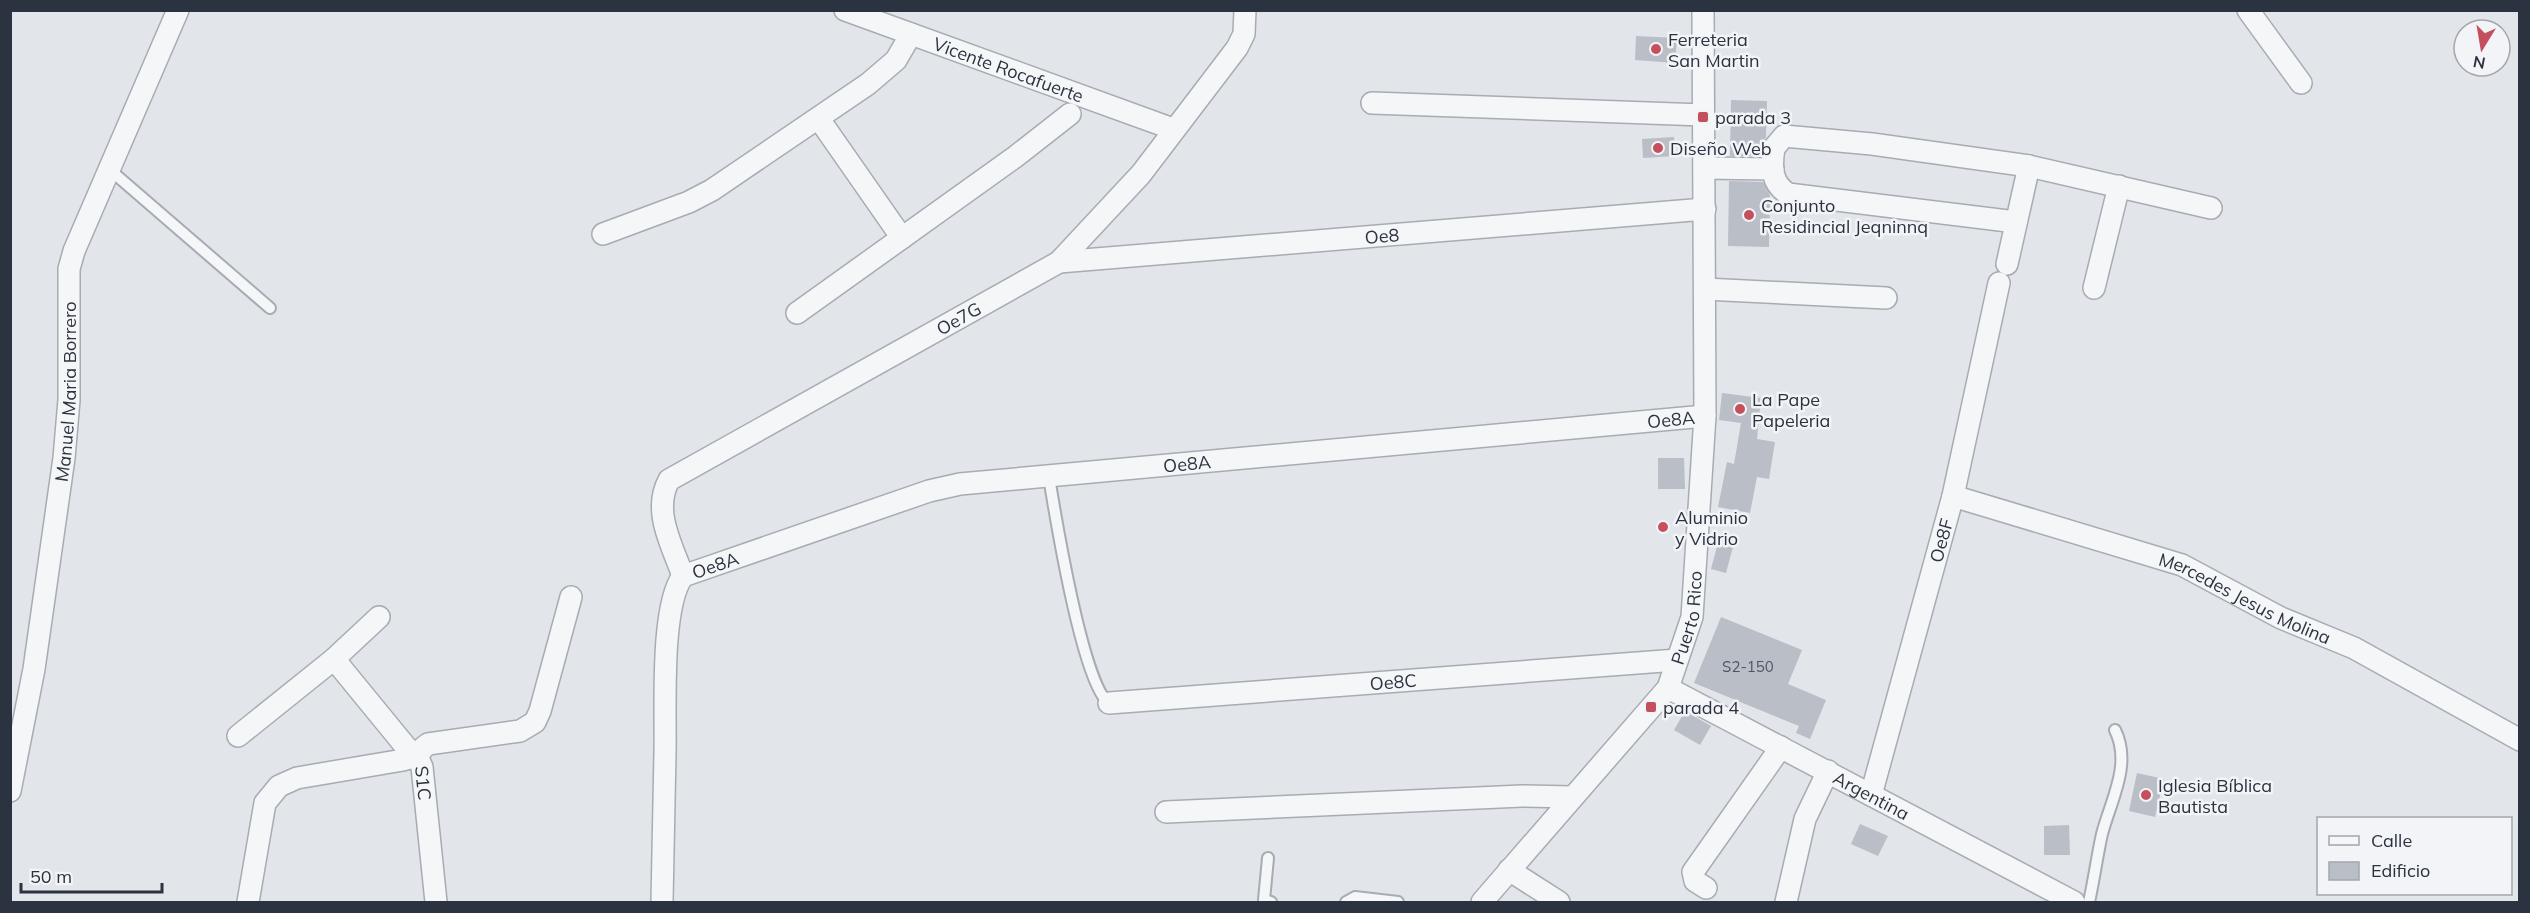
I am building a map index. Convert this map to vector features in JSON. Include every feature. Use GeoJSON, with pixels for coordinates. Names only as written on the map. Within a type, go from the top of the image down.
{"type":"FeatureCollection","features":[{"type":"Feature","properties":{"kind":"street","name":"Manuel Maria Borrero"},"geometry":{"type":"LineString","coordinates":[[10,791],[34,669],[64,458],[69,400],[69,270],[74,251],[178,10]]}},
{"type":"Feature","properties":{"kind":"street","name":"Vicente Rocafuerte"},"geometry":{"type":"LineString","coordinates":[[845,10],[1173,129]]}},
{"type":"Feature","properties":{"kind":"street","name":"Oe7G"},"geometry":{"type":"LineString","coordinates":[[683,576],[661,514],[663,490],[669,480],[1059,262],[1141,174],[1173,129],[1237,48],[1244,34],[1245,10]]}},
{"type":"Feature","properties":{"kind":"street","name":"Puerto Rico"},"geometry":{"type":"LineString","coordinates":[[1482,903],[1668,688],[1692,617],[1705,416],[1703,10]]}},
{"type":"Feature","properties":{"kind":"street"},"geometry":{"type":"LineString","coordinates":[[2248,10],[2301,83]]}},
{"type":"Feature","properties":{"kind":"street"},"geometry":{"type":"LineString","coordinates":[[603,234],[689,202],[712,190],[819,119],[891,66],[900,55],[911,34]]}},
{"type":"Feature","properties":{"kind":"street"},"geometry":{"type":"LineString","coordinates":[[1372,103],[1703,115]]}},
{"type":"Feature","properties":{"kind":"street"},"geometry":{"type":"LineString","coordinates":[[797,313],[1015,157],[1070,114]]}},
{"type":"Feature","properties":{"kind":"street"},"geometry":{"type":"LineString","coordinates":[[819,119],[902,238]]}},
{"type":"Feature","properties":{"kind":"street"},"geometry":{"type":"LineString","coordinates":[[2016,222],[1788,194],[1776,182],[1773,169],[1774,148],[1785,136],[1872,144],[2029,166],[2211,208]]}},
{"type":"Feature","properties":{"kind":"street","name":"Oe8F"},"geometry":{"type":"LineString","coordinates":[[1871,795],[1953,496],[2029,166]]}},
{"type":"Feature","properties":{"kind":"street"},"geometry":{"type":"LineString","coordinates":[[1704,168],[1773,169]]}},
{"type":"Feature","properties":{"kind":"street"},"geometry":{"type":"LineString","coordinates":[[2094,288],[2119,186]]}},
{"type":"Feature","properties":{"kind":"street","name":"Oe8"},"geometry":{"type":"LineString","coordinates":[[1059,262],[1705,209]]}},
{"type":"Feature","properties":{"kind":"street"},"geometry":{"type":"LineString","coordinates":[[1705,289],[1886,298]]}},
{"type":"Feature","properties":{"kind":"street","name":"Oe8A"},"geometry":{"type":"LineString","coordinates":[[683,576],[929,491],[960,484],[1705,416]]}},
{"type":"Feature","properties":{"kind":"street","name":"Mercedes Jesus Molina"},"geometry":{"type":"LineString","coordinates":[[1953,496],[2182,565],[2281,618],[2354,648],[2519,739]]}},
{"type":"Feature","properties":{"kind":"street"},"geometry":{"type":"LineString","coordinates":[[662,903],[667,642],[677,583],[683,576]]}},
{"type":"Feature","properties":{"kind":"street"},"geometry":{"type":"LineString","coordinates":[[248,903],[265,803],[279,786],[297,778],[380,765],[417,756],[429,744],[520,731],[535,722],[571,597]]}},
{"type":"Feature","properties":{"kind":"street"},"geometry":{"type":"LineString","coordinates":[[238,736],[334,659],[379,616]]}},
{"type":"Feature","properties":{"kind":"street","name":"S1C"},"geometry":{"type":"LineString","coordinates":[[334,659],[406,747],[417,756],[422,767],[436,903]]}},
{"type":"Feature","properties":{"kind":"street","name":"Oe8C"},"geometry":{"type":"LineString","coordinates":[[1109,703],[1677,660]]}},
{"type":"Feature","properties":{"kind":"street","name":"Argentina"},"geometry":{"type":"LineString","coordinates":[[1668,688],[2074,902]]}},
{"type":"Feature","properties":{"kind":"street"},"geometry":{"type":"LineString","coordinates":[[1706,888],[1695,881],[1693,872],[1781,747]]}},
{"type":"Feature","properties":{"kind":"street"},"geometry":{"type":"LineString","coordinates":[[1786,903],[1805,819],[1828,771]]}},
{"type":"Feature","properties":{"kind":"street"},"geometry":{"type":"LineString","coordinates":[[1166,812],[1499,796],[1573,796]]}},
{"type":"Feature","properties":{"kind":"street"},"geometry":{"type":"LineString","coordinates":[[1509,870],[1559,903]]}},
{"type":"Feature","properties":{"kind":"lane"},"geometry":{"type":"LineString","coordinates":[[109,169],[270,308]]}},
{"type":"Feature","properties":{"kind":"lane"},"geometry":{"type":"LineString","coordinates":[[1049,477],[1062,557],[1087,658],[1103,698],[1109,703]]}},
{"type":"Feature","properties":{"kind":"lane"},"geometry":{"type":"LineString","coordinates":[[2074,902],[2102,834],[2119,781],[2122,744],[2115,730]]}},
{"type":"Feature","properties":{"kind":"lane"},"geometry":{"type":"LineString","coordinates":[[1268,858],[1263,893],[1264,900],[1270,903]]}},
{"type":"Feature","properties":{"kind":"lane"},"geometry":{"type":"LineString","coordinates":[[1346,903],[1355,897],[1398,903]]}},
{"type":"Feature","properties":{"kind":"building","name":"Ferreteria San Martin"},"geometry":{"type":"Polygon","coordinates":[[[1636,36],[1677,38],[1675,63],[1635,60],[1636,36]]]}},
{"type":"Feature","properties":{"kind":"building","name":"Conjunto Residincial Jeqninnq"},"geometry":{"type":"Polygon","coordinates":[[[1731,100],[1767,101],[1766,137],[1760,156],[1730,156],[1731,100]]]}},
{"type":"Feature","properties":{"kind":"building","name":"Diseño Web"},"geometry":{"type":"Polygon","coordinates":[[[1674,137],[1675,156],[1643,158],[1642,139],[1674,137]]]}},
{"type":"Feature","properties":{"kind":"building","name":"Conjunto Residincial Jeqninnq"},"geometry":{"type":"Polygon","coordinates":[[[1729,181],[1763,182],[1770,195],[1769,247],[1728,246],[1729,181]]]}},
{"type":"Feature","properties":{"kind":"building"},"geometry":{"type":"Polygon","coordinates":[[[1722,393],[1761,398],[1757,439],[1775,442],[1769,479],[1757,477],[1750,513],[1718,507],[1727,462],[1734,464],[1741,423],[1719,420],[1722,393]]]}},
{"type":"Feature","properties":{"kind":"building"},"geometry":{"type":"Polygon","coordinates":[[[1658,458],[1684,458],[1685,489],[1658,489],[1658,458]]]}},
{"type":"Feature","properties":{"kind":"building"},"geometry":{"type":"Polygon","coordinates":[[[1719,539],[1734,543],[1726,573],[1711,569],[1719,539]]]}},
{"type":"Feature","properties":{"kind":"building"},"geometry":{"type":"Polygon","coordinates":[[[1721,617],[1802,650],[1788,684],[1826,700],[1810,739],[1796,733],[1799,726],[1694,683],[1721,617]]]}},
{"type":"Feature","properties":{"kind":"building"},"geometry":{"type":"Polygon","coordinates":[[[1685,711],[1711,726],[1700,745],[1674,730],[1685,711]]]}},
{"type":"Feature","properties":{"kind":"building","name":"Iglesia Bíblica Bautista"},"geometry":{"type":"Polygon","coordinates":[[[2137,773],[2164,779],[2155,817],[2129,811],[2137,773]]]}},
{"type":"Feature","properties":{"kind":"building"},"geometry":{"type":"Polygon","coordinates":[[[1860,824],[1888,836],[1878,856],[1851,844],[1860,824]]]}},
{"type":"Feature","properties":{"kind":"building"},"geometry":{"type":"Polygon","coordinates":[[[2069,825],[2070,855],[2044,855],[2044,826],[2069,825]]]}},
{"type":"Feature","properties":{"kind":"place","name":"Ferreteria San Martin"},"geometry":{"type":"Point","coordinates":[1656,49]}},
{"type":"Feature","properties":{"kind":"place","name":"parada 3"},"geometry":{"type":"Point","coordinates":[1703,117]}},
{"type":"Feature","properties":{"kind":"place","name":"Diseño Web"},"geometry":{"type":"Point","coordinates":[1658,148]}},
{"type":"Feature","properties":{"kind":"place","name":"Conjunto Residincial Jeqninnq"},"geometry":{"type":"Point","coordinates":[1749,215]}},
{"type":"Feature","properties":{"kind":"place","name":"La Pape Papeleria"},"geometry":{"type":"Point","coordinates":[1740,409]}},
{"type":"Feature","properties":{"kind":"place","name":"Aluminio y Vidrio"},"geometry":{"type":"Point","coordinates":[1663,527]}},
{"type":"Feature","properties":{"kind":"place","name":"parada 4"},"geometry":{"type":"Point","coordinates":[1651,707]}},
{"type":"Feature","properties":{"kind":"place","name":"Iglesia Bíblica Bautista"},"geometry":{"type":"Point","coordinates":[2146,795]}}]}
